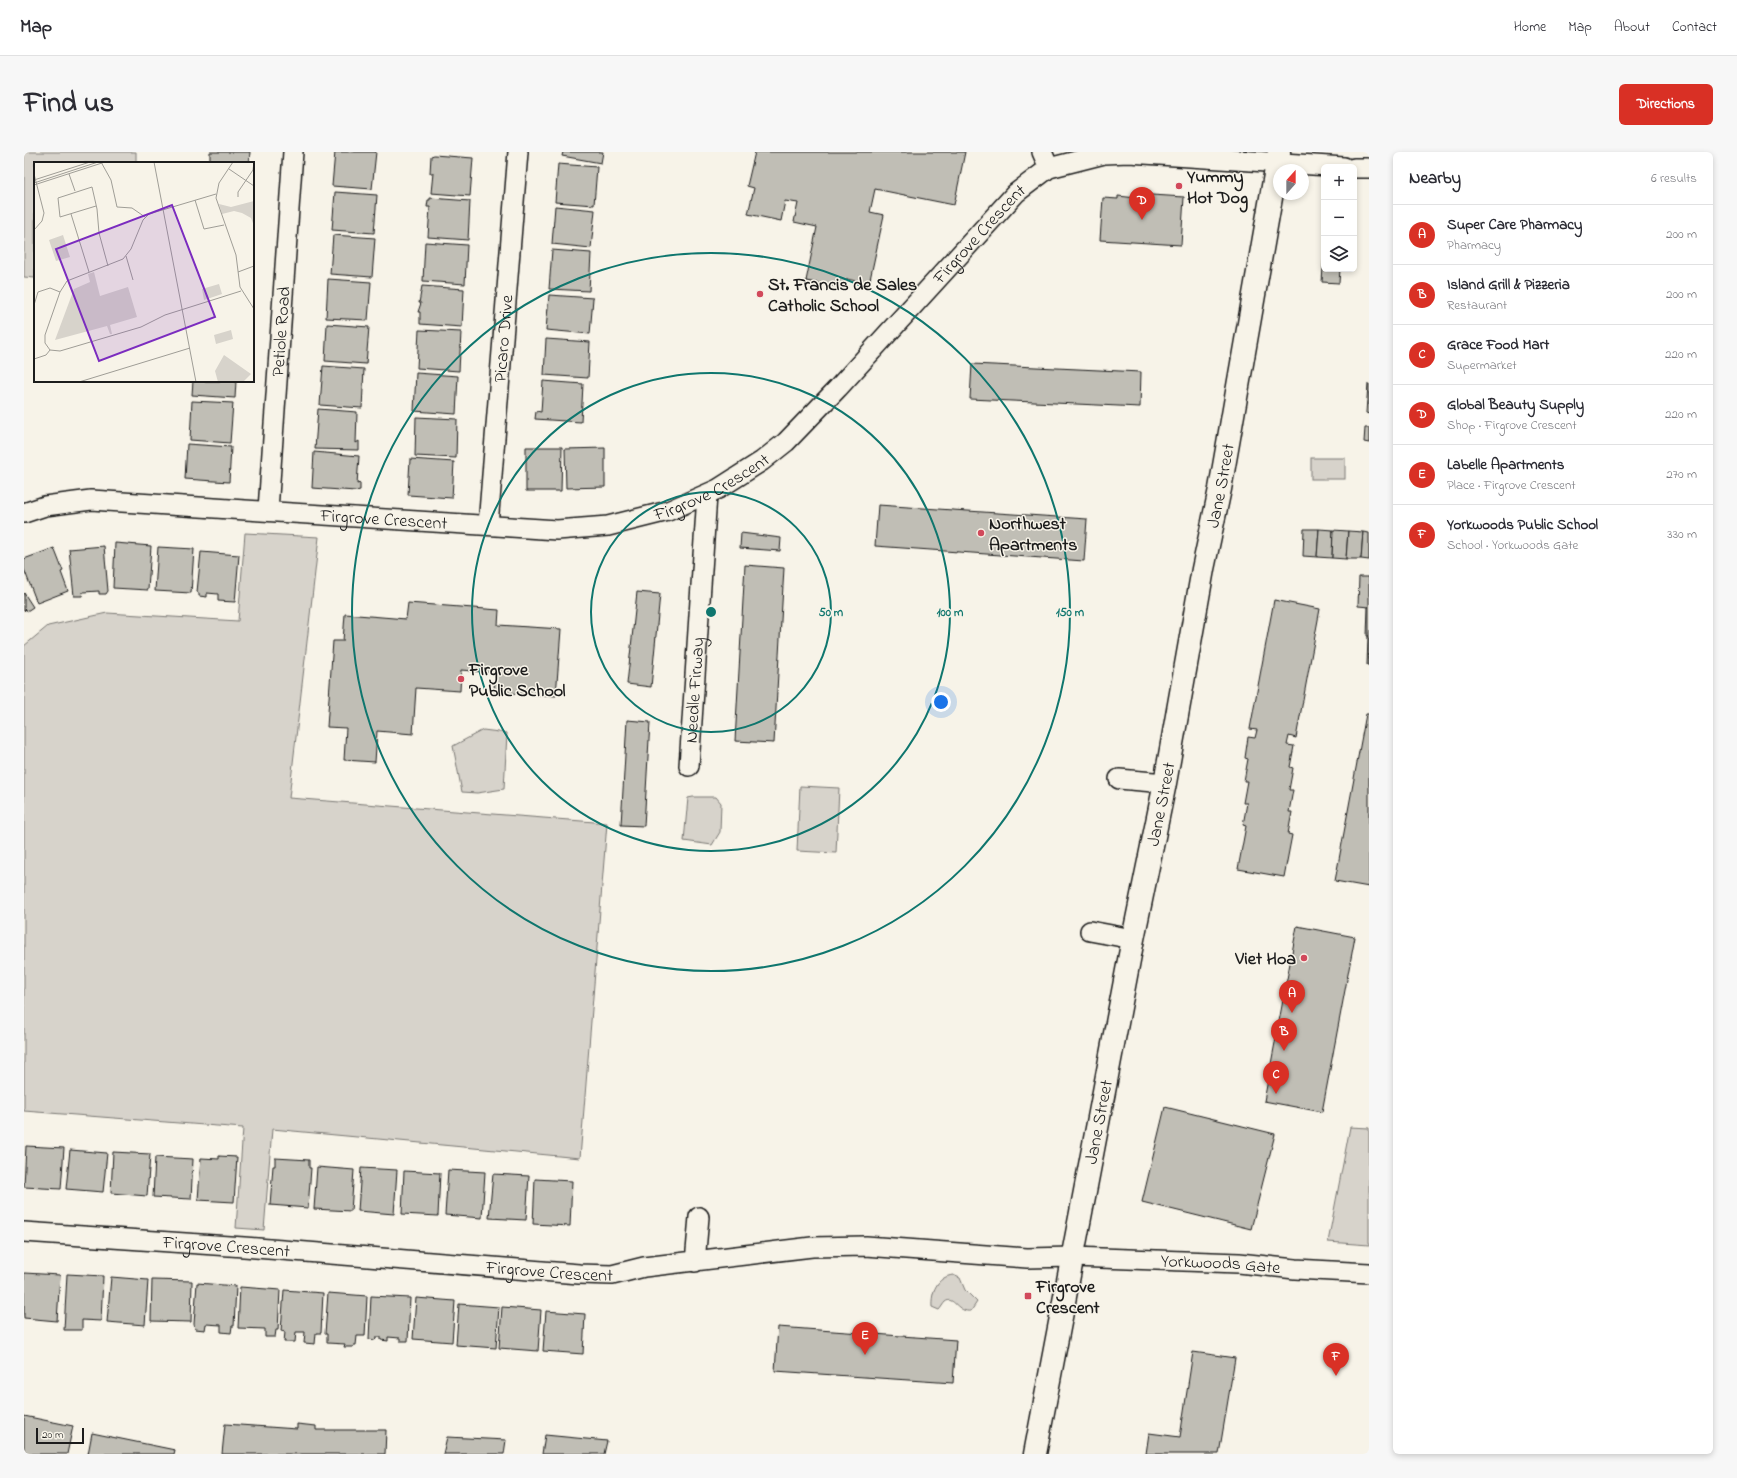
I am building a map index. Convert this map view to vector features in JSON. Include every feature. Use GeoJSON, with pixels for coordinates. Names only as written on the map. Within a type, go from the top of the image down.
{"type":"FeatureCollection","features":[{"type":"Feature","properties":{"kind":"main road","name":"Jane Street"},"geometry":{"type":"LineString","coordinates":[[1035,1454],[1133,939],[1165,784],[1203,569],[1220,489],[1277,158]]}},
{"type":"Feature","properties":{"kind":"street","name":"Petiole Road"},"geometry":{"type":"LineString","coordinates":[[268,510],[293,152]]}},
{"type":"Feature","properties":{"kind":"street","name":"Picaro Drive"},"geometry":{"type":"LineString","coordinates":[[488,525],[518,152]]}},
{"type":"Feature","properties":{"kind":"street","name":"Firgrove Crescent"},"geometry":{"type":"LineString","coordinates":[[24,513],[45,506],[91,500],[268,510],[488,525],[523,529],[557,530],[608,526],[668,511],[707,495],[746,472],[786,442],[838,388],[1045,160],[1129,152],[1277,158],[1322,164]]}},
{"type":"Feature","properties":{"kind":"street"},"geometry":{"type":"LineString","coordinates":[[1357,168],[1369,168]]}},
{"type":"Feature","properties":{"kind":"street","name":"Needle Firway"},"geometry":{"type":"LineString","coordinates":[[689,766],[707,495]]}},
{"type":"Feature","properties":{"kind":"street"},"geometry":{"type":"LineString","coordinates":[[1119,779],[1159,782],[1165,784]]}},
{"type":"Feature","properties":{"kind":"street"},"geometry":{"type":"LineString","coordinates":[[1090,931],[1133,939]]}},
{"type":"Feature","properties":{"kind":"street"},"geometry":{"type":"LineString","coordinates":[[695,1262],[698,1217]]}},
{"type":"Feature","properties":{"kind":"street","name":"Firgrove Crescent"},"geometry":{"type":"LineString","coordinates":[[24,1232],[244,1247],[579,1274],[612,1275],[644,1267],[812,1247],[866,1246],[1027,1258],[1073,1257]]}},
{"type":"Feature","properties":{"kind":"street","name":"Yorkwoods Gate"},"geometry":{"type":"LineString","coordinates":[[1073,1257],[1239,1263],[1295,1269],[1369,1273]]}},
{"type":"Feature","properties":{"kind":"shaded area"},"geometry":{"type":"Polygon","coordinates":[[[24,152],[136,152],[136,162],[34,162],[34,278],[24,277],[24,152]]]}},
{"type":"Feature","properties":{"kind":"shaded area"},"geometry":{"type":"Polygon","coordinates":[[[1311,458],[1345,458],[1345,479],[1311,479],[1311,458]]]}},
{"type":"Feature","properties":{"kind":"shaded area"},"geometry":{"type":"Polygon","coordinates":[[[245,533],[319,537],[289,798],[607,823],[580,1158],[272,1129],[264,1230],[236,1228],[243,1128],[24,1111],[24,646],[48,626],[107,613],[238,621],[245,533]]]}},
{"type":"Feature","properties":{"kind":"shaded area"},"geometry":{"type":"Polygon","coordinates":[[[483,730],[507,733],[504,789],[477,793],[462,792],[453,746],[483,730]]]}},
{"type":"Feature","properties":{"kind":"shaded area"},"geometry":{"type":"Polygon","coordinates":[[[800,786],[839,788],[836,853],[797,851],[800,786]]]}},
{"type":"Feature","properties":{"kind":"shaded area"},"geometry":{"type":"Polygon","coordinates":[[[716,797],[721,803],[720,832],[712,845],[684,841],[688,798],[716,797]]]}},
{"type":"Feature","properties":{"kind":"shaded area"},"geometry":{"type":"Polygon","coordinates":[[[1350,1127],[1369,1128],[1369,1245],[1328,1242],[1350,1127]]]}},
{"type":"Feature","properties":{"kind":"shaded area"},"geometry":{"type":"Polygon","coordinates":[[[953,1275],[960,1278],[965,1290],[977,1302],[971,1311],[966,1311],[948,1300],[939,1310],[932,1307],[936,1286],[947,1276],[953,1275]]]}},
{"type":"Feature","properties":{"kind":"building"},"geometry":{"type":"Polygon","coordinates":[[[210,152],[250,152],[249,162],[210,162],[210,152]]]}},
{"type":"Feature","properties":{"kind":"building"},"geometry":{"type":"Polygon","coordinates":[[[335,152],[376,152],[372,189],[332,186],[335,152]]]}},
{"type":"Feature","properties":{"kind":"building"},"geometry":{"type":"Polygon","coordinates":[[[563,152],[603,152],[601,163],[562,156],[563,152]]]}},
{"type":"Feature","properties":{"kind":"building"},"geometry":{"type":"Polygon","coordinates":[[[755,152],[965,152],[954,205],[875,189],[870,212],[884,215],[869,284],[847,279],[845,288],[806,281],[817,227],[794,222],[798,203],[785,201],[781,221],[748,214],[754,188],[747,186],[755,152]]]}},
{"type":"Feature","properties":{"kind":"building"},"geometry":{"type":"Polygon","coordinates":[[[431,156],[473,158],[470,196],[431,193],[433,173],[430,173],[431,156]]]}},
{"type":"Feature","properties":{"kind":"building"},"geometry":{"type":"Polygon","coordinates":[[[558,164],[597,167],[594,205],[555,202],[558,164]]]}},
{"type":"Feature","properties":{"kind":"building"},"geometry":{"type":"Polygon","coordinates":[[[335,192],[377,195],[374,233],[332,230],[335,192]]]}},
{"type":"Feature","properties":{"kind":"building"},"geometry":{"type":"Polygon","coordinates":[[[1136,194],[1184,197],[1181,245],[1100,240],[1103,198],[1118,199],[1118,196],[1136,198],[1136,194]]]}},
{"type":"Feature","properties":{"kind":"building"},"geometry":{"type":"Polygon","coordinates":[[[430,198],[470,201],[468,240],[428,237],[430,207],[427,207],[428,200],[430,200],[430,198]]]}},
{"type":"Feature","properties":{"kind":"building"},"geometry":{"type":"Polygon","coordinates":[[[555,206],[595,210],[591,248],[552,244],[555,206]]]}},
{"type":"Feature","properties":{"kind":"building"},"geometry":{"type":"Polygon","coordinates":[[[333,235],[375,238],[372,277],[330,274],[333,235]]]}},
{"type":"Feature","properties":{"kind":"building"},"geometry":{"type":"Polygon","coordinates":[[[425,242],[467,245],[465,284],[423,281],[425,242]]]}},
{"type":"Feature","properties":{"kind":"building"},"geometry":{"type":"Polygon","coordinates":[[[552,250],[591,253],[589,291],[549,289],[552,250]]]}},
{"type":"Feature","properties":{"kind":"building"},"geometry":{"type":"Polygon","coordinates":[[[1323,272],[1340,272],[1339,283],[1322,282],[1323,272]]]}},
{"type":"Feature","properties":{"kind":"building"},"geometry":{"type":"Polygon","coordinates":[[[328,279],[371,282],[368,320],[326,318],[328,279]]]}},
{"type":"Feature","properties":{"kind":"building"},"geometry":{"type":"Polygon","coordinates":[[[422,286],[464,289],[462,327],[420,324],[420,312],[418,312],[421,303],[419,303],[422,286]]]}},
{"type":"Feature","properties":{"kind":"building"},"geometry":{"type":"Polygon","coordinates":[[[549,295],[593,298],[590,334],[546,330],[549,295]]]}},
{"type":"Feature","properties":{"kind":"building"},"geometry":{"type":"Polygon","coordinates":[[[327,324],[369,327],[366,364],[325,361],[327,324]]]}},
{"type":"Feature","properties":{"kind":"building"},"geometry":{"type":"Polygon","coordinates":[[[419,330],[461,332],[459,371],[417,368],[419,330]]]}},
{"type":"Feature","properties":{"kind":"building"},"geometry":{"type":"Polygon","coordinates":[[[546,339],[590,342],[588,378],[544,375],[546,339]]]}},
{"type":"Feature","properties":{"kind":"building"},"geometry":{"type":"Polygon","coordinates":[[[972,364],[1141,372],[1140,407],[970,399],[972,364]]]}},
{"type":"Feature","properties":{"kind":"building"},"geometry":{"type":"Polygon","coordinates":[[[323,366],[364,369],[362,408],[320,405],[323,366]]]}},
{"type":"Feature","properties":{"kind":"building"},"geometry":{"type":"Polygon","coordinates":[[[416,373],[458,376],[456,414],[414,411],[416,373]]]}},
{"type":"Feature","properties":{"kind":"building"},"geometry":{"type":"Polygon","coordinates":[[[543,381],[583,384],[581,422],[535,419],[536,411],[541,412],[543,381]]]}},
{"type":"Feature","properties":{"kind":"building"},"geometry":{"type":"Polygon","coordinates":[[[193,382],[236,382],[235,398],[192,395],[193,382]]]}},
{"type":"Feature","properties":{"kind":"building"},"geometry":{"type":"Polygon","coordinates":[[[1369,384],[1369,414],[1366,413],[1369,384]]]}},
{"type":"Feature","properties":{"kind":"building"},"geometry":{"type":"Polygon","coordinates":[[[192,401],[233,403],[230,443],[190,440],[192,401]]]}},
{"type":"Feature","properties":{"kind":"building"},"geometry":{"type":"Polygon","coordinates":[[[318,409],[357,412],[356,443],[359,441],[359,450],[315,449],[318,409]]]}},
{"type":"Feature","properties":{"kind":"building"},"geometry":{"type":"Polygon","coordinates":[[[416,417],[457,419],[456,458],[415,456],[416,417]]]}},
{"type":"Feature","properties":{"kind":"building"},"geometry":{"type":"Polygon","coordinates":[[[1365,428],[1369,428],[1369,443],[1364,442],[1365,428]]]}},
{"type":"Feature","properties":{"kind":"building"},"geometry":{"type":"Polygon","coordinates":[[[187,444],[231,447],[229,482],[185,479],[187,444]]]}},
{"type":"Feature","properties":{"kind":"building"},"geometry":{"type":"Polygon","coordinates":[[[526,447],[562,447],[561,491],[526,491],[526,447]]]}},
{"type":"Feature","properties":{"kind":"building"},"geometry":{"type":"Polygon","coordinates":[[[605,448],[605,487],[566,488],[565,449],[605,448]]]}},
{"type":"Feature","properties":{"kind":"building"},"geometry":{"type":"Polygon","coordinates":[[[314,452],[359,456],[357,484],[360,483],[360,490],[312,488],[314,452]]]}},
{"type":"Feature","properties":{"kind":"building"},"geometry":{"type":"Polygon","coordinates":[[[410,459],[454,462],[452,498],[408,495],[410,459]]]}},
{"type":"Feature","properties":{"kind":"building","name":"Northwest Apartments"},"geometry":{"type":"Polygon","coordinates":[[[878,505],[1087,519],[1084,561],[875,546],[878,505]]]}},
{"type":"Feature","properties":{"kind":"building"},"geometry":{"type":"Polygon","coordinates":[[[1304,529],[1319,529],[1317,557],[1303,556],[1304,529]]]}},
{"type":"Feature","properties":{"kind":"building"},"geometry":{"type":"Polygon","coordinates":[[[1319,529],[1333,530],[1332,558],[1317,557],[1319,529]]]}},
{"type":"Feature","properties":{"kind":"building"},"geometry":{"type":"Polygon","coordinates":[[[1333,530],[1348,531],[1346,559],[1332,558],[1333,530]]]}},
{"type":"Feature","properties":{"kind":"building"},"geometry":{"type":"Polygon","coordinates":[[[1348,531],[1363,532],[1361,559],[1346,559],[1348,531]]]}},
{"type":"Feature","properties":{"kind":"building"},"geometry":{"type":"Polygon","coordinates":[[[1363,532],[1369,533],[1369,560],[1361,559],[1363,532]]]}},
{"type":"Feature","properties":{"kind":"building"},"geometry":{"type":"Polygon","coordinates":[[[741,533],[781,538],[780,551],[740,548],[741,533]]]}},
{"type":"Feature","properties":{"kind":"building"},"geometry":{"type":"Polygon","coordinates":[[[115,543],[151,546],[148,590],[113,588],[115,543]]]}},
{"type":"Feature","properties":{"kind":"building"},"geometry":{"type":"Polygon","coordinates":[[[104,546],[108,591],[106,594],[99,594],[99,591],[83,592],[82,596],[74,596],[69,549],[104,546]]]}},
{"type":"Feature","properties":{"kind":"building"},"geometry":{"type":"Polygon","coordinates":[[[158,547],[194,549],[191,593],[155,591],[158,547]]]}},
{"type":"Feature","properties":{"kind":"building"},"geometry":{"type":"Polygon","coordinates":[[[54,548],[63,571],[61,572],[68,591],[37,603],[24,569],[24,559],[54,548]]]}},
{"type":"Feature","properties":{"kind":"building"},"geometry":{"type":"Polygon","coordinates":[[[201,552],[239,555],[235,602],[218,601],[218,594],[207,593],[207,597],[199,596],[199,593],[197,592],[201,552]]]}},
{"type":"Feature","properties":{"kind":"building"},"geometry":{"type":"Polygon","coordinates":[[[745,565],[784,568],[774,743],[735,741],[745,565]]]}},
{"type":"Feature","properties":{"kind":"building"},"geometry":{"type":"Polygon","coordinates":[[[1359,577],[1369,577],[1369,607],[1358,606],[1359,577]]]}},
{"type":"Feature","properties":{"kind":"building"},"geometry":{"type":"Polygon","coordinates":[[[637,592],[660,594],[651,687],[627,684],[637,592]]]}},
{"type":"Feature","properties":{"kind":"building"},"geometry":{"type":"Polygon","coordinates":[[[24,593],[33,607],[27,611],[26,609],[24,611],[24,593]]]}},
{"type":"Feature","properties":{"kind":"building"},"geometry":{"type":"Polygon","coordinates":[[[1274,600],[1320,609],[1296,738],[1289,736],[1287,745],[1294,746],[1290,767],[1293,768],[1289,790],[1293,790],[1289,812],[1292,812],[1288,834],[1292,835],[1284,877],[1238,869],[1246,826],[1243,825],[1247,803],[1243,803],[1247,781],[1244,781],[1248,759],[1245,758],[1248,737],[1255,738],[1257,730],[1250,729],[1274,600]]]}},
{"type":"Feature","properties":{"kind":"building"},"geometry":{"type":"Polygon","coordinates":[[[408,603],[499,610],[498,625],[561,629],[556,696],[494,692],[495,673],[461,670],[460,691],[416,688],[413,734],[377,731],[375,762],[344,760],[346,728],[327,727],[333,641],[343,641],[345,614],[406,619],[408,603]]]}},
{"type":"Feature","properties":{"kind":"building"},"geometry":{"type":"Polygon","coordinates":[[[1368,607],[1369,636],[1367,636],[1368,607]]]}},
{"type":"Feature","properties":{"kind":"building"},"geometry":{"type":"Polygon","coordinates":[[[1368,636],[1369,665],[1367,665],[1368,636]]]}},
{"type":"Feature","properties":{"kind":"building"},"geometry":{"type":"Polygon","coordinates":[[[1366,714],[1369,714],[1369,887],[1335,881],[1366,714]]]}},
{"type":"Feature","properties":{"kind":"building"},"geometry":{"type":"Polygon","coordinates":[[[627,720],[650,722],[644,826],[621,825],[627,720]]]}},
{"type":"Feature","properties":{"kind":"building"},"geometry":{"type":"Polygon","coordinates":[[[1297,926],[1355,937],[1322,1112],[1264,1101],[1297,926]]]}},
{"type":"Feature","properties":{"kind":"building"},"geometry":{"type":"Polygon","coordinates":[[[1165,1107],[1275,1134],[1251,1229],[1142,1202],[1165,1107]]]}},
{"type":"Feature","properties":{"kind":"building"},"geometry":{"type":"Polygon","coordinates":[[[26,1146],[64,1148],[61,1189],[24,1187],[26,1146]]]}},
{"type":"Feature","properties":{"kind":"building"},"geometry":{"type":"Polygon","coordinates":[[[70,1150],[107,1153],[103,1192],[66,1189],[70,1150]]]}},
{"type":"Feature","properties":{"kind":"building"},"geometry":{"type":"Polygon","coordinates":[[[113,1152],[150,1154],[147,1196],[111,1193],[113,1152]]]}},
{"type":"Feature","properties":{"kind":"building"},"geometry":{"type":"Polygon","coordinates":[[[219,1156],[237,1157],[234,1202],[198,1200],[201,1158],[219,1159],[219,1156]]]}},
{"type":"Feature","properties":{"kind":"building"},"geometry":{"type":"Polygon","coordinates":[[[155,1157],[193,1159],[191,1199],[153,1197],[155,1157]]]}},
{"type":"Feature","properties":{"kind":"building"},"geometry":{"type":"Polygon","coordinates":[[[275,1158],[309,1160],[309,1168],[311,1168],[308,1208],[270,1205],[275,1158]]]}},
{"type":"Feature","properties":{"kind":"building"},"geometry":{"type":"Polygon","coordinates":[[[317,1167],[354,1170],[351,1211],[314,1209],[317,1167]]]}},
{"type":"Feature","properties":{"kind":"building"},"geometry":{"type":"Polygon","coordinates":[[[361,1168],[397,1170],[394,1214],[358,1211],[361,1168]]]}},
{"type":"Feature","properties":{"kind":"building"},"geometry":{"type":"Polygon","coordinates":[[[448,1170],[485,1172],[482,1218],[445,1215],[448,1170]]]}},
{"type":"Feature","properties":{"kind":"building"},"geometry":{"type":"Polygon","coordinates":[[[404,1171],[440,1173],[438,1216],[402,1214],[404,1171]]]}},
{"type":"Feature","properties":{"kind":"building"},"geometry":{"type":"Polygon","coordinates":[[[493,1174],[529,1176],[526,1220],[489,1218],[493,1174]]]}},
{"type":"Feature","properties":{"kind":"building"},"geometry":{"type":"Polygon","coordinates":[[[535,1179],[572,1181],[570,1226],[533,1224],[535,1179]]]}},
{"type":"Feature","properties":{"kind":"building"},"geometry":{"type":"Polygon","coordinates":[[[24,1273],[60,1275],[57,1321],[24,1318],[24,1273]]]}},
{"type":"Feature","properties":{"kind":"building"},"geometry":{"type":"Polygon","coordinates":[[[67,1274],[103,1276],[101,1321],[82,1320],[82,1330],[64,1330],[67,1274]]]}},
{"type":"Feature","properties":{"kind":"building"},"geometry":{"type":"Polygon","coordinates":[[[111,1277],[148,1280],[145,1325],[107,1322],[111,1277]]]}},
{"type":"Feature","properties":{"kind":"building"},"geometry":{"type":"Polygon","coordinates":[[[152,1280],[192,1281],[191,1322],[151,1321],[152,1280]]]}},
{"type":"Feature","properties":{"kind":"building"},"geometry":{"type":"Polygon","coordinates":[[[197,1283],[236,1286],[234,1326],[232,1326],[231,1333],[221,1332],[221,1325],[206,1324],[205,1330],[195,1329],[194,1324],[197,1283]]]}},
{"type":"Feature","properties":{"kind":"building"},"geometry":{"type":"Polygon","coordinates":[[[240,1287],[280,1290],[278,1330],[276,1330],[275,1337],[265,1337],[265,1329],[238,1328],[240,1287]]]}},
{"type":"Feature","properties":{"kind":"building"},"geometry":{"type":"Polygon","coordinates":[[[284,1290],[323,1293],[321,1333],[316,1333],[315,1344],[304,1343],[305,1332],[296,1332],[295,1342],[284,1342],[285,1332],[281,1331],[284,1290]]]}},
{"type":"Feature","properties":{"kind":"building"},"geometry":{"type":"Polygon","coordinates":[[[328,1293],[367,1296],[365,1336],[357,1336],[356,1345],[353,1347],[344,1347],[345,1344],[327,1343],[327,1334],[325,1334],[328,1293]]]}},
{"type":"Feature","properties":{"kind":"building"},"geometry":{"type":"Polygon","coordinates":[[[371,1296],[410,1298],[408,1341],[400,1341],[400,1338],[388,1337],[388,1341],[381,1340],[381,1337],[376,1337],[375,1340],[369,1339],[371,1296]]]}},
{"type":"Feature","properties":{"kind":"building"},"geometry":{"type":"Polygon","coordinates":[[[416,1298],[455,1301],[452,1342],[413,1339],[416,1298]]]}},
{"type":"Feature","properties":{"kind":"building"},"geometry":{"type":"Polygon","coordinates":[[[459,1304],[499,1307],[496,1348],[456,1345],[459,1304]]]}},
{"type":"Feature","properties":{"kind":"building"},"geometry":{"type":"Polygon","coordinates":[[[502,1307],[541,1310],[538,1351],[499,1348],[502,1307]]]}},
{"type":"Feature","properties":{"kind":"building"},"geometry":{"type":"Polygon","coordinates":[[[546,1311],[585,1314],[583,1354],[543,1351],[546,1311]]]}},
{"type":"Feature","properties":{"kind":"building"},"geometry":{"type":"Polygon","coordinates":[[[778,1327],[956,1340],[953,1383],[775,1371],[778,1327]]]}},
{"type":"Feature","properties":{"kind":"building"},"geometry":{"type":"Polygon","coordinates":[[[1193,1352],[1235,1358],[1219,1454],[1146,1454],[1149,1433],[1180,1437],[1193,1352]]]}},
{"type":"Feature","properties":{"kind":"building"},"geometry":{"type":"Polygon","coordinates":[[[24,1416],[73,1426],[67,1454],[24,1454],[24,1416]]]}},
{"type":"Feature","properties":{"kind":"building"},"geometry":{"type":"Polygon","coordinates":[[[225,1424],[297,1429],[297,1424],[316,1426],[316,1430],[386,1430],[385,1454],[222,1454],[225,1424]]]}},
{"type":"Feature","properties":{"kind":"building"},"geometry":{"type":"Polygon","coordinates":[[[92,1433],[175,1450],[174,1454],[88,1454],[92,1433]]]}},
{"type":"Feature","properties":{"kind":"building"},"geometry":{"type":"Polygon","coordinates":[[[545,1435],[607,1441],[604,1454],[542,1454],[545,1435]]]}},
{"type":"Feature","properties":{"kind":"building"},"geometry":{"type":"Polygon","coordinates":[[[447,1437],[506,1440],[504,1454],[443,1454],[447,1437]]]}},
{"type":"Feature","properties":{"kind":"place","name":"Yummy Hot Dog"},"geometry":{"type":"Point","coordinates":[1179,186]}},
{"type":"Feature","properties":{"kind":"place","name":"Global Beauty Supply"},"geometry":{"type":"Point","coordinates":[1142,220]}},
{"type":"Feature","properties":{"kind":"place","name":"St. Francis de Sales Catholic School"},"geometry":{"type":"Point","coordinates":[760,294]}},
{"type":"Feature","properties":{"kind":"place","name":"Northwest Apartments"},"geometry":{"type":"Point","coordinates":[981,533]}},
{"type":"Feature","properties":{"kind":"place","name":"Firgrove Public School"},"geometry":{"type":"Point","coordinates":[461,679]}},
{"type":"Feature","properties":{"kind":"place","name":"Viet Hoa"},"geometry":{"type":"Point","coordinates":[1304,958]}},
{"type":"Feature","properties":{"kind":"place","name":"Super Care Pharmacy"},"geometry":{"type":"Point","coordinates":[1292,1013]}},
{"type":"Feature","properties":{"kind":"place","name":"Island Grill & Pizzeria"},"geometry":{"type":"Point","coordinates":[1284,1051]}},
{"type":"Feature","properties":{"kind":"place","name":"Grace Food Mart"},"geometry":{"type":"Point","coordinates":[1276,1094]}},
{"type":"Feature","properties":{"kind":"place","name":"Firgrove Crescent"},"geometry":{"type":"Point","coordinates":[1028,1296]}},
{"type":"Feature","properties":{"kind":"place","name":"Labelle Apartments"},"geometry":{"type":"Point","coordinates":[865,1355]}},
{"type":"Feature","properties":{"kind":"place","name":"Yorkwoods Public School"},"geometry":{"type":"Point","coordinates":[1336,1376]}}]}
